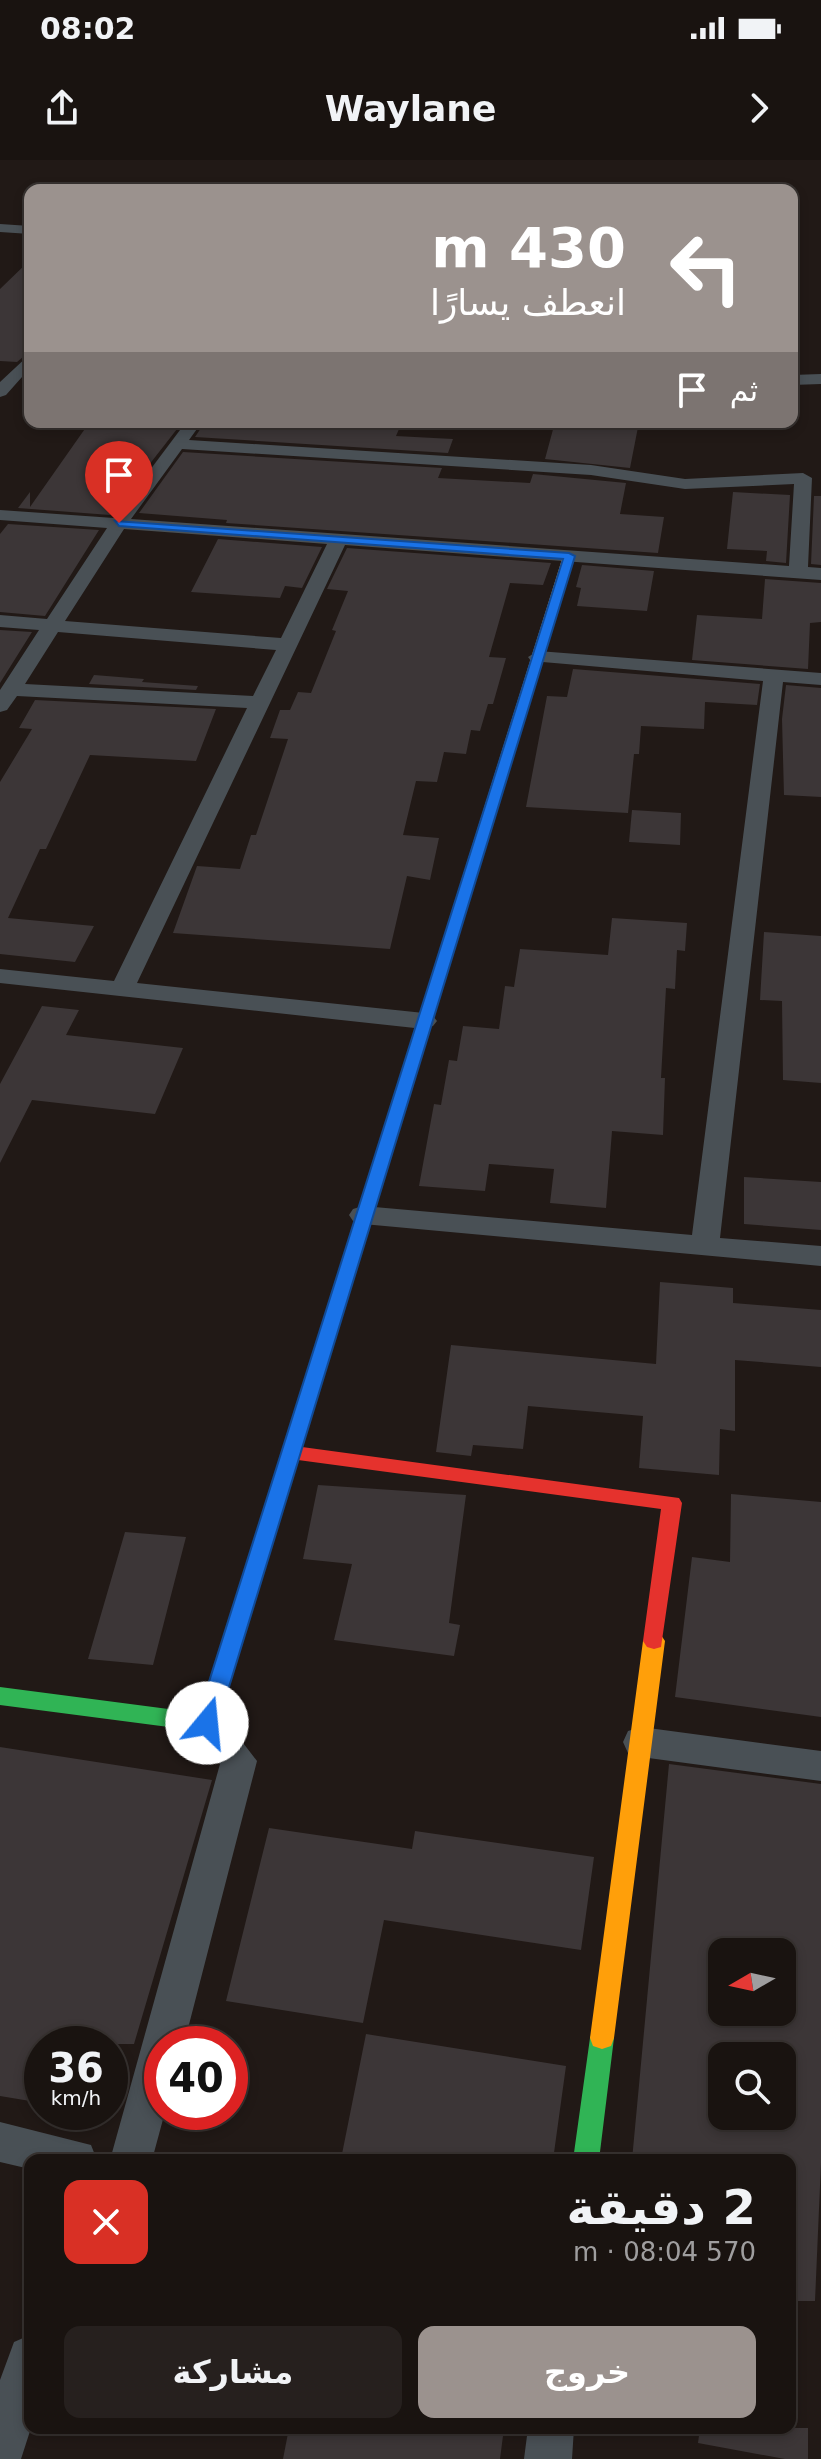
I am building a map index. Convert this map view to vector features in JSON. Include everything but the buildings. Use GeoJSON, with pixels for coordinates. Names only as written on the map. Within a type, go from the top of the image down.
{"type":"FeatureCollection","features":[{"type":"Feature","properties":{"kind":"street"},"geometry":{"type":"LineString","coordinates":[[0,217],[24,219]]}},
{"type":"Feature","properties":{"kind":"street"},"geometry":{"type":"LineString","coordinates":[[0,228],[24,230]]}},
{"type":"Feature","properties":{"kind":"street"},"geometry":{"type":"LineString","coordinates":[[0,392],[24,366]]}},
{"type":"Feature","properties":{"kind":"street"},"geometry":{"type":"LineString","coordinates":[[798,380],[821,379]]}},
{"type":"Feature","properties":{"kind":"street"},"geometry":{"type":"LineString","coordinates":[[6,697],[119,523],[190,428]]}},
{"type":"Feature","properties":{"kind":"street"},"geometry":{"type":"LineString","coordinates":[[178,444],[591,470],[685,484],[803,478],[798,573]]}},
{"type":"Feature","properties":{"kind":"street"},"geometry":{"type":"LineString","coordinates":[[0,515],[821,574]]}},
{"type":"Feature","properties":{"kind":"street"},"geometry":{"type":"LineString","coordinates":[[122,989],[339,539]]}},
{"type":"Feature","properties":{"kind":"street"},"geometry":{"type":"LineString","coordinates":[[207,1723],[569,556]]}},
{"type":"Feature","properties":{"kind":"street"},"geometry":{"type":"LineString","coordinates":[[0,621],[289,645]]}},
{"type":"Feature","properties":{"kind":"street"},"geometry":{"type":"LineString","coordinates":[[538,657],[821,679]]}},
{"type":"Feature","properties":{"kind":"street"},"geometry":{"type":"LineString","coordinates":[[705,1245],[774,675]]}},
{"type":"Feature","properties":{"kind":"street"},"geometry":{"type":"LineString","coordinates":[[6,697],[261,703]]}},
{"type":"Feature","properties":{"kind":"street"},"geometry":{"type":"LineString","coordinates":[[0,976],[424,1021]]}},
{"type":"Feature","properties":{"kind":"street"},"geometry":{"type":"LineString","coordinates":[[363,1215],[821,1256]]}},
{"type":"Feature","properties":{"kind":"street"},"geometry":{"type":"LineString","coordinates":[[290,1452],[672,1503],[587,2154]]}},
{"type":"Feature","properties":{"kind":"street"},"geometry":{"type":"LineString","coordinates":[[0,1696],[207,1723],[239,1761],[167,2026]]}},
{"type":"Feature","properties":{"kind":"street"},"geometry":{"type":"LineString","coordinates":[[641,1742],[821,1766]]}},
{"type":"Feature","properties":{"kind":"street"},"geometry":{"type":"LineString","coordinates":[[133,2154],[144,2112]]}},
{"type":"Feature","properties":{"kind":"street"},"geometry":{"type":"LineString","coordinates":[[0,2142],[51,2154]]}},
{"type":"Feature","properties":{"kind":"street"},"geometry":{"type":"LineString","coordinates":[[0,2453],[24,2377]]}},
{"type":"Feature","properties":{"kind":"street"},"geometry":{"type":"LineString","coordinates":[[548,2459],[550,2434]]}},
{"type":"Feature","properties":{"kind":"traffic: fast"},"geometry":{"type":"LineString","coordinates":[[0,1696],[207,1723],[237,1626]]}},
{"type":"Feature","properties":{"kind":"traffic: fast"},"geometry":{"type":"LineString","coordinates":[[587,2154],[602,2038]]}},
{"type":"Feature","properties":{"kind":"traffic: slow"},"geometry":{"type":"LineString","coordinates":[[372,1191],[569,556]]}},
{"type":"Feature","properties":{"kind":"traffic: slow"},"geometry":{"type":"LineString","coordinates":[[602,2038],[654,1641]]}},
{"type":"Feature","properties":{"kind":"traffic: jam"},"geometry":{"type":"LineString","coordinates":[[237,1626],[372,1191]]}},
{"type":"Feature","properties":{"kind":"traffic: jam"},"geometry":{"type":"LineString","coordinates":[[290,1452],[672,1503],[654,1641]]}},
{"type":"Feature","properties":{"kind":"route"},"geometry":{"type":"LineString","coordinates":[[119,523],[569,556],[207,1723]]}}]}
